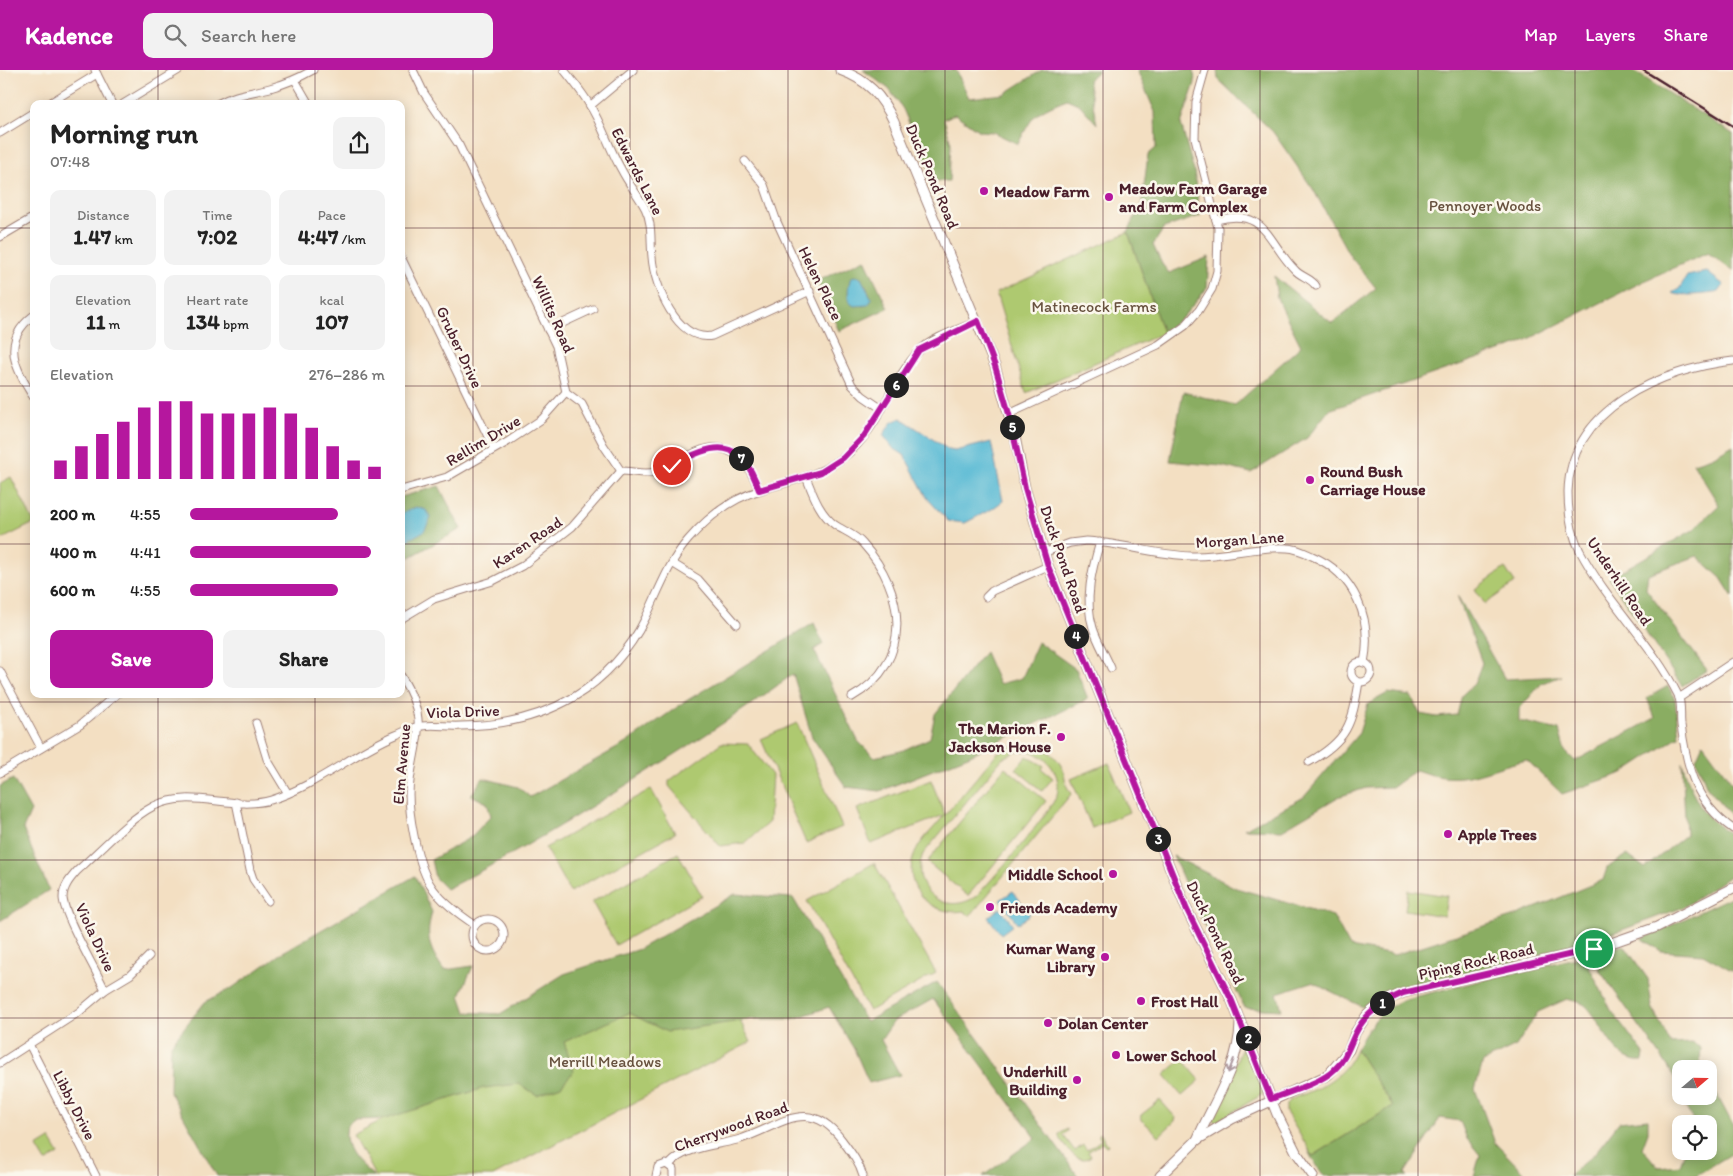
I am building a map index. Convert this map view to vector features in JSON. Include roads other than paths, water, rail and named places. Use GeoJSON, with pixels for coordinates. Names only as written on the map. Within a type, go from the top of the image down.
{"type":"FeatureCollection","features":[{"type":"Feature","properties":{"kind":"street"},"geometry":{"type":"LineString","coordinates":[[130,100],[179,70]]}},
{"type":"Feature","properties":{"kind":"street"},"geometry":{"type":"LineString","coordinates":[[226,100],[241,93],[269,88],[295,80],[313,70]]}},
{"type":"Feature","properties":{"kind":"street","name":"Willits Road"},"geometry":{"type":"LineString","coordinates":[[412,70],[424,92],[459,145],[548,330],[558,354],[566,392]]}},
{"type":"Feature","properties":{"kind":"street","name":"Edwards Lane"},"geometry":{"type":"LineString","coordinates":[[564,70],[590,106],[621,170],[645,209],[652,231],[652,258],[655,275],[673,314],[683,328],[698,336],[712,336],[810,291]]}},
{"type":"Feature","properties":{"kind":"street"},"geometry":{"type":"LineString","coordinates":[[590,106],[633,70]]}},
{"type":"Feature","properties":{"kind":"street","name":"Duck Pond Road"},"geometry":{"type":"LineString","coordinates":[[840,70],[869,84],[887,108],[978,321],[995,366],[1009,414],[1025,488],[1048,566],[1187,910],[1240,1019],[1271,1099],[1296,1152],[1313,1176]]}},
{"type":"Feature","properties":{"kind":"street"},"geometry":{"type":"LineString","coordinates":[[1009,414],[1080,379],[1158,346],[1185,326],[1199,310],[1215,280],[1219,243],[1216,220],[1195,138],[1196,102],[1205,70]]}},
{"type":"Feature","properties":{"kind":"street"},"geometry":{"type":"LineString","coordinates":[[54,100],[96,72],[110,100]]}},
{"type":"Feature","properties":{"kind":"street"},"geometry":{"type":"LineString","coordinates":[[295,80],[307,100]]}},
{"type":"Feature","properties":{"kind":"street"},"geometry":{"type":"LineString","coordinates":[[0,133],[30,114]]}},
{"type":"Feature","properties":{"kind":"street","name":"Helen Place"},"geometry":{"type":"LineString","coordinates":[[745,162],[764,185],[776,222],[810,291],[852,385],[863,396],[882,409]]}},
{"type":"Feature","properties":{"kind":"street"},"geometry":{"type":"LineString","coordinates":[[1216,220],[1239,217],[1257,223],[1273,238],[1296,271],[1311,280],[1316,286]]}},
{"type":"Feature","properties":{"kind":"street"},"geometry":{"type":"LineString","coordinates":[[0,238],[30,219]]}},
{"type":"Feature","properties":{"kind":"street","name":"Gruber Drive"},"geometry":{"type":"LineString","coordinates":[[405,265],[494,449]]}},
{"type":"Feature","properties":{"kind":"street"},"geometry":{"type":"LineString","coordinates":[[548,330],[593,309]]}},
{"type":"Feature","properties":{"kind":"street"},"geometry":{"type":"LineString","coordinates":[[30,319],[20,328],[14,340],[12,350],[13,361],[30,391]]}},
{"type":"Feature","properties":{"kind":"street","name":"Viola Drive"},"geometry":{"type":"LineString","coordinates":[[0,1063],[30,1046],[79,1012],[105,990],[65,908],[64,891],[69,880],[138,817],[153,807],[169,800],[185,798],[236,802],[267,801],[305,785],[374,744],[420,725],[467,726],[504,724],[546,712],[580,693],[600,678],[630,644],[644,622],[672,563],[688,540],[712,516],[729,504],[759,490],[827,469],[851,451],[864,436],[919,350],[978,321]]}},
{"type":"Feature","properties":{"kind":"street","name":"Underhill Road"},"geometry":{"type":"LineString","coordinates":[[1733,361],[1686,368],[1653,382],[1615,405],[1586,434],[1574,458],[1568,483],[1570,522],[1580,551],[1658,661],[1679,698],[1686,757],[1694,781],[1708,807],[1733,829]]}},
{"type":"Feature","properties":{"kind":"street"},"geometry":{"type":"LineString","coordinates":[[566,392],[582,404],[604,446],[621,471],[654,472],[696,452],[719,448],[738,455],[748,464],[759,490]]}},
{"type":"Feature","properties":{"kind":"street","name":"Rellim Drive"},"geometry":{"type":"LineString","coordinates":[[405,488],[447,477],[537,424],[566,392]]}},
{"type":"Feature","properties":{"kind":"street","name":"Karen Road"},"geometry":{"type":"LineString","coordinates":[[405,617],[434,600],[492,581],[522,566],[572,527],[621,471]]}},
{"type":"Feature","properties":{"kind":"street"},"geometry":{"type":"LineString","coordinates":[[806,476],[823,514],[865,546],[890,589],[898,612],[896,642],[885,666],[862,691],[852,697]]}},
{"type":"Feature","properties":{"kind":"street"},"geometry":{"type":"LineString","coordinates":[[1100,542],[1092,570],[1089,600],[1093,627],[1111,668]]}},
{"type":"Feature","properties":{"kind":"street","name":"Morgan Lane"},"geometry":{"type":"LineString","coordinates":[[1044,552],[1070,543],[1100,542],[1192,556],[1271,547],[1290,548],[1320,559],[1333,567],[1351,586],[1365,616],[1367,646],[1364,663]]}},
{"type":"Feature","properties":{"kind":"street"},"geometry":{"type":"LineString","coordinates":[[672,563],[698,579],[737,624]]}},
{"type":"Feature","properties":{"kind":"street"},"geometry":{"type":"LineString","coordinates":[[986,597],[992,591],[1048,566]]}},
{"type":"Feature","properties":{"kind":"street"},"geometry":{"type":"LineString","coordinates":[[1679,698],[1733,662]]}},
{"type":"Feature","properties":{"kind":"street","name":"Morgan Lane"},"geometry":{"type":"LineString","coordinates":[[1364,663],[1369,666],[1371,673],[1369,679],[1360,682],[1353,678],[1352,669],[1355,664],[1364,663]]}},
{"type":"Feature","properties":{"kind":"street"},"geometry":{"type":"LineString","coordinates":[[0,671],[42,748]]}},
{"type":"Feature","properties":{"kind":"street","name":"Morgan Lane"},"geometry":{"type":"LineString","coordinates":[[1309,762],[1334,746],[1348,728],[1353,718],[1360,682]]}},
{"type":"Feature","properties":{"kind":"street","name":"Elm Avenue"},"geometry":{"type":"LineString","coordinates":[[405,683],[411,693],[420,725],[408,800],[423,865],[430,885],[439,896],[475,925]]}},
{"type":"Feature","properties":{"kind":"street"},"geometry":{"type":"LineString","coordinates":[[0,773],[80,726],[110,698]]}},
{"type":"Feature","properties":{"kind":"street"},"geometry":{"type":"LineString","coordinates":[[256,724],[266,759],[287,792]]}},
{"type":"Feature","properties":{"kind":"street"},"geometry":{"type":"LineString","coordinates":[[236,802],[250,870],[268,901]]}},
{"type":"Feature","properties":{"kind":"street","name":"Piping Rock Road"},"geometry":{"type":"LineString","coordinates":[[1160,1176],[1197,1140],[1271,1099],[1320,1079],[1334,1070],[1349,1050],[1356,1033],[1367,1016],[1384,1001],[1403,993],[1594,949],[1657,927],[1733,888]]}},
{"type":"Feature","properties":{"kind":"street"},"geometry":{"type":"LineString","coordinates":[[487,919],[497,922],[504,936],[501,946],[486,951],[477,947],[472,938],[475,925],[487,919]]}},
{"type":"Feature","properties":{"kind":"street"},"geometry":{"type":"LineString","coordinates":[[105,990],[130,975],[149,956]]}},
{"type":"Feature","properties":{"kind":"street"},"geometry":{"type":"LineString","coordinates":[[1197,1140],[1233,1062],[1240,1038],[1240,1019]]}},
{"type":"Feature","properties":{"kind":"street","name":"Libby Drive"},"geometry":{"type":"LineString","coordinates":[[30,1046],[96,1176]]}},
{"type":"Feature","properties":{"kind":"street","name":"Cherrywood Road"},"geometry":{"type":"LineString","coordinates":[[669,1165],[683,1155],[748,1137],[778,1123],[805,1116],[831,1125],[851,1152],[863,1176]]}},
{"type":"Feature","properties":{"kind":"street","name":"Cherrywood Road"},"geometry":{"type":"LineString","coordinates":[[656,1176],[658,1167],[663,1164],[669,1165],[673,1169],[673,1176]]}},
{"type":"Feature","properties":{"kind":"water"},"geometry":{"type":"Polygon","coordinates":[[[1707,272],[1724,285],[1719,292],[1687,295],[1672,293],[1679,289],[1687,276],[1707,272]]]}},
{"type":"Feature","properties":{"kind":"water"},"geometry":{"type":"Polygon","coordinates":[[[851,277],[861,278],[872,299],[868,305],[854,306],[850,303],[848,294],[849,284],[851,277]]]}},
{"type":"Feature","properties":{"kind":"water"},"geometry":{"type":"Polygon","coordinates":[[[901,418],[949,450],[955,451],[991,442],[1003,501],[965,523],[948,521],[928,499],[904,455],[893,448],[883,435],[892,422],[901,418]]]}},
{"type":"Feature","properties":{"kind":"water"},"geometry":{"type":"Polygon","coordinates":[[[416,507],[426,510],[431,518],[424,531],[405,542],[405,512],[416,507]]]}},
{"type":"Feature","properties":{"kind":"water"},"geometry":{"type":"Polygon","coordinates":[[[1013,891],[1030,914],[1018,924],[1000,900],[1013,891]]]}},
{"type":"Feature","properties":{"kind":"water"},"geometry":{"type":"Polygon","coordinates":[[[1000,908],[1013,925],[1001,934],[988,917],[1000,908]]]}},
{"type":"Feature","properties":{"kind":"railway"},"geometry":{"type":"LineString","coordinates":[[1643,70],[1733,126]]}},
{"type":"Feature","properties":{"kind":"place","name":"Meadow Farm"},"geometry":{"type":"Point","coordinates":[984,191]}},
{"type":"Feature","properties":{"kind":"place","name":"Meadow Farm Garage and Farm Complex"},"geometry":{"type":"Point","coordinates":[1109,197]}},
{"type":"Feature","properties":{"kind":"place","name":"Round Bush Carriage House"},"geometry":{"type":"Point","coordinates":[1310,480]}},
{"type":"Feature","properties":{"kind":"place","name":"The Marion F. Jackson House"},"geometry":{"type":"Point","coordinates":[1061,737]}},
{"type":"Feature","properties":{"kind":"place","name":"Apple Trees"},"geometry":{"type":"Point","coordinates":[1448,834]}},
{"type":"Feature","properties":{"kind":"place","name":"Middle School"},"geometry":{"type":"Point","coordinates":[1113,874]}},
{"type":"Feature","properties":{"kind":"place","name":"Friends Academy"},"geometry":{"type":"Point","coordinates":[990,907]}},
{"type":"Feature","properties":{"kind":"place","name":"Kumar Wang Library"},"geometry":{"type":"Point","coordinates":[1105,957]}},
{"type":"Feature","properties":{"kind":"place","name":"Frost Hall"},"geometry":{"type":"Point","coordinates":[1141,1001]}},
{"type":"Feature","properties":{"kind":"place","name":"Dolan Center"},"geometry":{"type":"Point","coordinates":[1048,1023]}},
{"type":"Feature","properties":{"kind":"place","name":"Lower School"},"geometry":{"type":"Point","coordinates":[1116,1055]}},
{"type":"Feature","properties":{"kind":"place","name":"Underhill Building"},"geometry":{"type":"Point","coordinates":[1077,1080]}},
{"type":"Feature","properties":{"kind":"park label","name":"Pennoyer Woods"},"geometry":{"type":"Point","coordinates":[1485,205]}},
{"type":"Feature","properties":{"kind":"park label","name":"Matinecock Farms"},"geometry":{"type":"Point","coordinates":[1094,306]}},
{"type":"Feature","properties":{"kind":"park label","name":"Merrill Meadows"},"geometry":{"type":"Point","coordinates":[605,1061]}}]}
